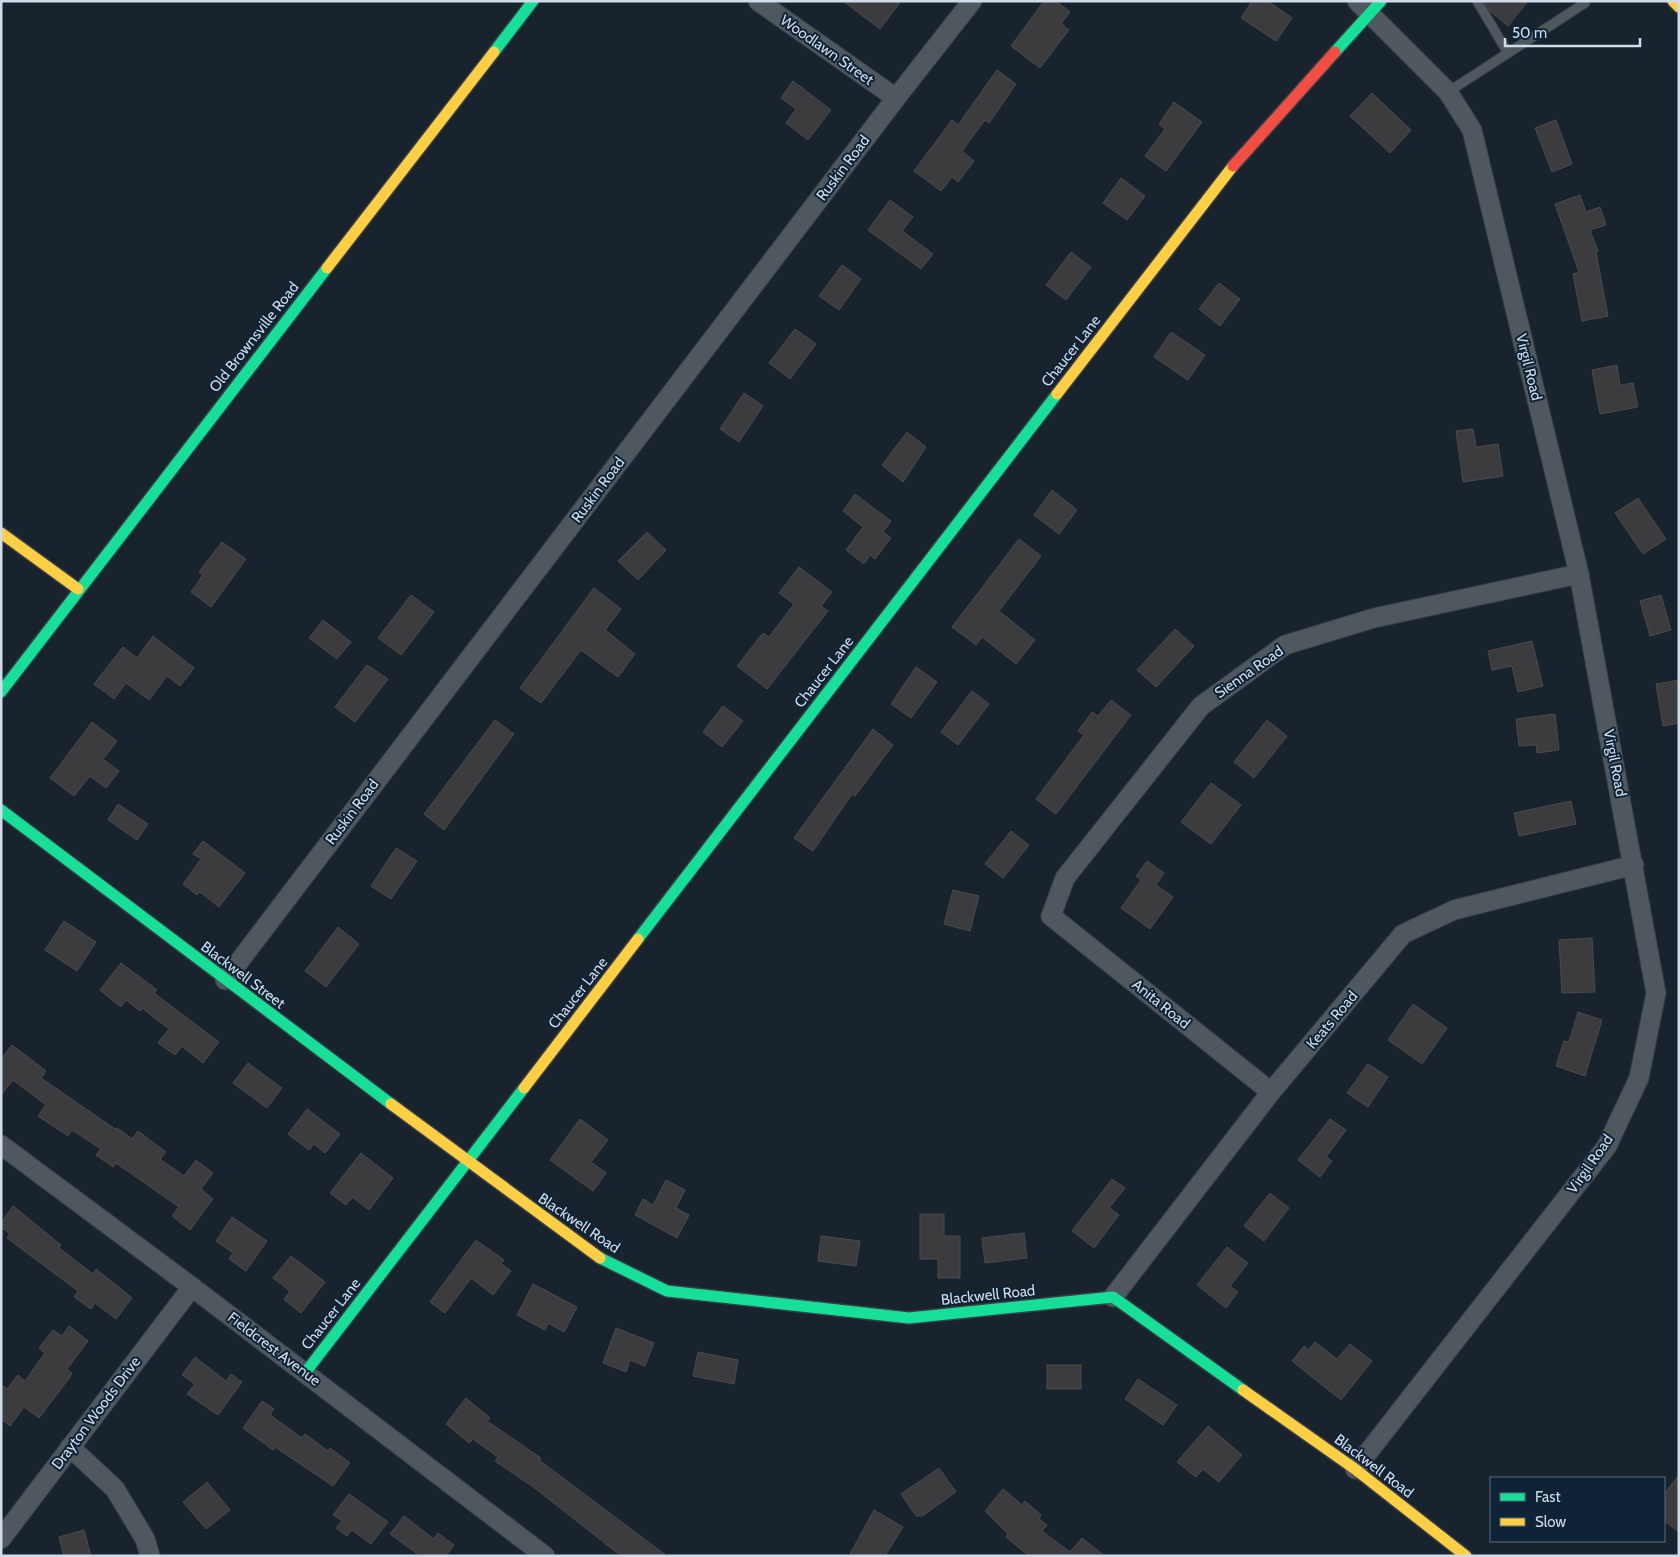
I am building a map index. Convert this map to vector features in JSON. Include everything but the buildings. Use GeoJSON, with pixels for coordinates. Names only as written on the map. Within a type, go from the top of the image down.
{"type":"FeatureCollection","features":[{"type":"Feature","properties":{"kind":"street","name":"Old Brownsville Road"},"geometry":{"type":"LineString","coordinates":[[1,692],[78,589],[533,1]]}},
{"type":"Feature","properties":{"kind":"street","name":"Woodlawn Street"},"geometry":{"type":"LineString","coordinates":[[758,1],[896,98]]}},
{"type":"Feature","properties":{"kind":"street","name":"Ruskin Road"},"geometry":{"type":"LineString","coordinates":[[225,980],[896,98],[972,1]]}},
{"type":"Feature","properties":{"kind":"street"},"geometry":{"type":"LineString","coordinates":[[1673,1],[1679,7]]}},
{"type":"Feature","properties":{"kind":"street","name":"Virgil Road"},"geometry":{"type":"LineString","coordinates":[[1356,1469],[1606,1146],[1639,1078],[1656,993],[1579,574],[1472,130],[1448,92],[1370,5]]}},
{"type":"Feature","properties":{"kind":"street","name":"Chaucer Lane"},"geometry":{"type":"LineString","coordinates":[[305,1373],[1229,170],[1370,5]]}},
{"type":"Feature","properties":{"kind":"street"},"geometry":{"type":"LineString","coordinates":[[1,533],[78,589]]}},
{"type":"Feature","properties":{"kind":"street","name":"Sienna Road"},"geometry":{"type":"LineString","coordinates":[[1052,916],[1065,878],[1201,706],[1286,645],[1374,618],[1579,574]]}},
{"type":"Feature","properties":{"kind":"street","name":"Blackwell Street"},"geometry":{"type":"LineString","coordinates":[[1,810],[467,1162]]}},
{"type":"Feature","properties":{"kind":"street","name":"Keats Road"},"geometry":{"type":"LineString","coordinates":[[1113,1297],[1271,1092],[1403,934],[1454,910],[1634,865]]}},
{"type":"Feature","properties":{"kind":"street","name":"Anita Road"},"geometry":{"type":"LineString","coordinates":[[1052,916],[1271,1092]]}},
{"type":"Feature","properties":{"kind":"street","name":"Fieldcrest Avenue"},"geometry":{"type":"LineString","coordinates":[[2,1147],[192,1287],[545,1556]]}},
{"type":"Feature","properties":{"kind":"street","name":"Blackwell Road"},"geometry":{"type":"LineString","coordinates":[[467,1162],[596,1256],[667,1291],[909,1318],[1113,1297],[1356,1469],[1466,1556]]}},
{"type":"Feature","properties":{"kind":"street","name":"Drayton Woods Drive"},"geometry":{"type":"LineString","coordinates":[[1,1539],[192,1287]]}},
{"type":"Feature","properties":{"kind":"street"},"geometry":{"type":"LineString","coordinates":[[70,1447],[115,1489],[145,1539],[150,1556]]}},
{"type":"Feature","properties":{"kind":"lane"},"geometry":{"type":"LineString","coordinates":[[1478,1],[1508,53]]}},
{"type":"Feature","properties":{"kind":"lane"},"geometry":{"type":"LineString","coordinates":[[1448,92],[1585,3]]}},
{"type":"Feature","properties":{"kind":"traffic: fast"},"geometry":{"type":"LineString","coordinates":[[494,52],[533,1]]}},
{"type":"Feature","properties":{"kind":"traffic: fast"},"geometry":{"type":"LineString","coordinates":[[1335,52],[1381,1]]}},
{"type":"Feature","properties":{"kind":"traffic: fast"},"geometry":{"type":"LineString","coordinates":[[1,692],[327,268]]}},
{"type":"Feature","properties":{"kind":"traffic: fast"},"geometry":{"type":"LineString","coordinates":[[638,939],[1057,394]]}},
{"type":"Feature","properties":{"kind":"traffic: fast"},"geometry":{"type":"LineString","coordinates":[[1,810],[391,1104]]}},
{"type":"Feature","properties":{"kind":"traffic: fast"},"geometry":{"type":"LineString","coordinates":[[305,1373],[524,1088]]}},
{"type":"Feature","properties":{"kind":"traffic: fast"},"geometry":{"type":"LineString","coordinates":[[600,1258],[667,1291],[909,1318],[1113,1297],[1243,1390]]}},
{"type":"Feature","properties":{"kind":"traffic: slow"},"geometry":{"type":"LineString","coordinates":[[1673,1],[1679,7]]}},
{"type":"Feature","properties":{"kind":"traffic: slow"},"geometry":{"type":"LineString","coordinates":[[327,268],[494,52]]}},
{"type":"Feature","properties":{"kind":"traffic: slow"},"geometry":{"type":"LineString","coordinates":[[1057,394],[1233,166]]}},
{"type":"Feature","properties":{"kind":"traffic: slow"},"geometry":{"type":"LineString","coordinates":[[1,533],[78,589]]}},
{"type":"Feature","properties":{"kind":"traffic: slow"},"geometry":{"type":"LineString","coordinates":[[524,1088],[638,939]]}},
{"type":"Feature","properties":{"kind":"traffic: slow"},"geometry":{"type":"LineString","coordinates":[[391,1104],[600,1258]]}},
{"type":"Feature","properties":{"kind":"traffic: slow"},"geometry":{"type":"LineString","coordinates":[[1243,1390],[1355,1469],[1466,1556]]}},
{"type":"Feature","properties":{"kind":"traffic: jam"},"geometry":{"type":"LineString","coordinates":[[1233,166],[1335,52]]}}]}
